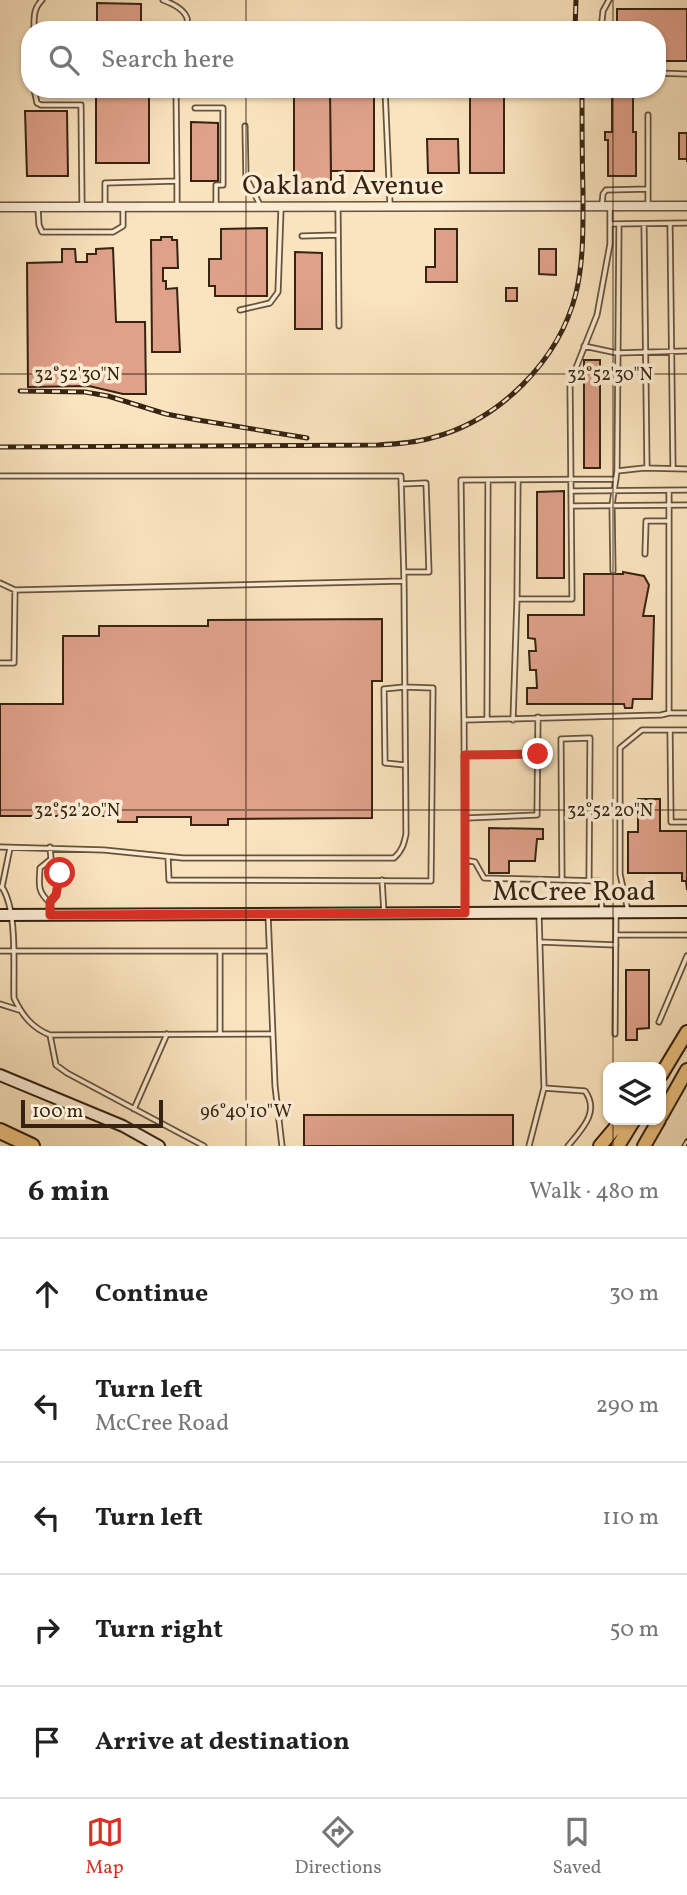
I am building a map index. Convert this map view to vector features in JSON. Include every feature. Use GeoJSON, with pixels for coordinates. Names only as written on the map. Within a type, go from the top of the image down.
{"type":"FeatureCollection","features":[{"type":"Feature","properties":{"kind":"highway"},"geometry":{"type":"LineString","coordinates":[[0,1131],[32,1146]]}},
{"type":"Feature","properties":{"kind":"main road","name":"McCree Road"},"geometry":{"type":"LineString","coordinates":[[6,915],[687,912]]}},
{"type":"Feature","properties":{"kind":"main road"},"geometry":{"type":"LineString","coordinates":[[666,1065],[687,1032]]}},
{"type":"Feature","properties":{"kind":"main road"},"geometry":{"type":"LineString","coordinates":[[666,1107],[687,1070]]}},
{"type":"Feature","properties":{"kind":"main road"},"geometry":{"type":"LineString","coordinates":[[0,1075],[123,1126],[159,1146]]}},
{"type":"Feature","properties":{"kind":"main road"},"geometry":{"type":"LineString","coordinates":[[600,1146],[618,1125]]}},
{"type":"Feature","properties":{"kind":"main road"},"geometry":{"type":"LineString","coordinates":[[618,1146],[631,1125]]}},
{"type":"Feature","properties":{"kind":"main road"},"geometry":{"type":"LineString","coordinates":[[643,1146],[656,1125]]}},
{"type":"Feature","properties":{"kind":"street","name":"Oakland Avenue"},"geometry":{"type":"LineString","coordinates":[[0,207],[687,206]]}},
{"type":"Feature","properties":{"kind":"lane"},"geometry":{"type":"LineString","coordinates":[[34,21],[37,5],[42,0]]}},
{"type":"Feature","properties":{"kind":"lane"},"geometry":{"type":"LineString","coordinates":[[163,0],[182,12],[187,21]]}},
{"type":"Feature","properties":{"kind":"lane"},"geometry":{"type":"LineString","coordinates":[[602,21],[608,0]]}},
{"type":"Feature","properties":{"kind":"lane"},"geometry":{"type":"LineString","coordinates":[[666,73],[687,74]]}},
{"type":"Feature","properties":{"kind":"lane"},"geometry":{"type":"LineString","coordinates":[[36,98],[41,105],[81,105],[82,207]]}},
{"type":"Feature","properties":{"kind":"lane"},"geometry":{"type":"LineString","coordinates":[[176,98],[177,207]]}},
{"type":"Feature","properties":{"kind":"lane"},"geometry":{"type":"LineString","coordinates":[[385,98],[390,206]]}},
{"type":"Feature","properties":{"kind":"lane"},"geometry":{"type":"LineString","coordinates":[[195,108],[223,108],[223,185],[216,185],[216,206]]}},
{"type":"Feature","properties":{"kind":"lane"},"geometry":{"type":"LineString","coordinates":[[648,115],[648,206]]}},
{"type":"Feature","properties":{"kind":"lane"},"geometry":{"type":"LineString","coordinates":[[245,126],[246,177],[261,206]]}},
{"type":"Feature","properties":{"kind":"lane"},"geometry":{"type":"LineString","coordinates":[[104,207],[106,183],[177,181]]}},
{"type":"Feature","properties":{"kind":"lane"},"geometry":{"type":"LineString","coordinates":[[517,599],[572,599],[570,383],[597,315],[610,244],[610,224],[603,194],[606,190],[648,189]]}},
{"type":"Feature","properties":{"kind":"lane"},"geometry":{"type":"LineString","coordinates":[[240,310],[270,303],[278,292],[282,206]]}},
{"type":"Feature","properties":{"kind":"lane"},"geometry":{"type":"LineString","coordinates":[[338,206],[339,326]]}},
{"type":"Feature","properties":{"kind":"lane"},"geometry":{"type":"LineString","coordinates":[[38,207],[38,225],[43,232],[113,232],[123,226],[123,207]]}},
{"type":"Feature","properties":{"kind":"lane"},"geometry":{"type":"LineString","coordinates":[[643,223],[647,468]]}},
{"type":"Feature","properties":{"kind":"lane"},"geometry":{"type":"LineString","coordinates":[[670,223],[673,468]]}},
{"type":"Feature","properties":{"kind":"lane"},"geometry":{"type":"LineString","coordinates":[[610,224],[687,223]]}},
{"type":"Feature","properties":{"kind":"lane"},"geometry":{"type":"LineString","coordinates":[[613,571],[612,505],[617,471],[619,224]]}},
{"type":"Feature","properties":{"kind":"lane"},"geometry":{"type":"LineString","coordinates":[[302,236],[338,235]]}},
{"type":"Feature","properties":{"kind":"lane"},"geometry":{"type":"LineString","coordinates":[[584,345],[617,353],[687,351]]}},
{"type":"Feature","properties":{"kind":"lane"},"geometry":{"type":"LineString","coordinates":[[617,471],[647,468],[687,469]]}},
{"type":"Feature","properties":{"kind":"lane"},"geometry":{"type":"LineString","coordinates":[[0,476],[401,476],[406,834],[404,845],[394,858],[183,859],[104,850],[0,847]]}},
{"type":"Feature","properties":{"kind":"lane"},"geometry":{"type":"LineString","coordinates":[[465,913],[461,480],[616,479]]}},
{"type":"Feature","properties":{"kind":"lane"},"geometry":{"type":"LineString","coordinates":[[487,720],[488,480]]}},
{"type":"Feature","properties":{"kind":"lane"},"geometry":{"type":"LineString","coordinates":[[513,720],[518,480]]}},
{"type":"Feature","properties":{"kind":"lane"},"geometry":{"type":"LineString","coordinates":[[401,484],[426,483],[429,572],[404,572]]}},
{"type":"Feature","properties":{"kind":"lane"},"geometry":{"type":"LineString","coordinates":[[572,491],[687,491]]}},
{"type":"Feature","properties":{"kind":"lane"},"geometry":{"type":"LineString","coordinates":[[669,491],[669,713]]}},
{"type":"Feature","properties":{"kind":"lane"},"geometry":{"type":"LineString","coordinates":[[572,506],[687,505]]}},
{"type":"Feature","properties":{"kind":"lane"},"geometry":{"type":"LineString","coordinates":[[646,554],[646,521],[669,521]]}},
{"type":"Feature","properties":{"kind":"lane"},"geometry":{"type":"LineString","coordinates":[[0,583],[15,590],[404,581]]}},
{"type":"Feature","properties":{"kind":"lane"},"geometry":{"type":"LineString","coordinates":[[0,663],[14,663],[15,590]]}},
{"type":"Feature","properties":{"kind":"lane"},"geometry":{"type":"LineString","coordinates":[[168,857],[169,880],[431,881],[433,688],[384,689],[384,763],[405,765]]}},
{"type":"Feature","properties":{"kind":"lane"},"geometry":{"type":"LineString","coordinates":[[464,720],[687,713]]}},
{"type":"Feature","properties":{"kind":"lane"},"geometry":{"type":"LineString","coordinates":[[465,818],[537,816],[538,717]]}},
{"type":"Feature","properties":{"kind":"lane"},"geometry":{"type":"LineString","coordinates":[[629,913],[620,874],[620,748],[642,730],[687,730]]}},
{"type":"Feature","properties":{"kind":"lane"},"geometry":{"type":"LineString","coordinates":[[670,730],[671,822],[687,822]]}},
{"type":"Feature","properties":{"kind":"lane"},"geometry":{"type":"LineString","coordinates":[[562,880],[561,739],[590,738],[589,880]]}},
{"type":"Feature","properties":{"kind":"lane"},"geometry":{"type":"LineString","coordinates":[[465,755],[538,754]]}},
{"type":"Feature","properties":{"kind":"lane"},"geometry":{"type":"LineString","coordinates":[[10,847],[1,887],[6,894],[6,915],[13,952],[14,998],[19,1010],[37,1030],[50,1035],[273,1034]]}},
{"type":"Feature","properties":{"kind":"lane"},"geometry":{"type":"LineString","coordinates":[[50,847],[51,859],[60,873],[56,895],[50,902],[50,915]]}},
{"type":"Feature","properties":{"kind":"lane"},"geometry":{"type":"LineString","coordinates":[[50,902],[42,895],[39,886],[40,868],[51,859]]}},
{"type":"Feature","properties":{"kind":"lane"},"geometry":{"type":"LineString","coordinates":[[465,860],[475,862],[484,878],[600,881],[602,913]]}},
{"type":"Feature","properties":{"kind":"lane"},"geometry":{"type":"LineString","coordinates":[[382,880],[384,914]]}},
{"type":"Feature","properties":{"kind":"lane"},"geometry":{"type":"LineString","coordinates":[[528,1146],[544,1088],[539,913]]}},
{"type":"Feature","properties":{"kind":"lane"},"geometry":{"type":"LineString","coordinates":[[615,1034],[616,913]]}},
{"type":"Feature","properties":{"kind":"lane"},"geometry":{"type":"LineString","coordinates":[[268,914],[275,1086],[282,1146]]}},
{"type":"Feature","properties":{"kind":"lane"},"geometry":{"type":"LineString","coordinates":[[616,935],[687,935]]}},
{"type":"Feature","properties":{"kind":"lane"},"geometry":{"type":"LineString","coordinates":[[540,942],[616,945]]}},
{"type":"Feature","properties":{"kind":"lane"},"geometry":{"type":"LineString","coordinates":[[0,951],[269,951]]}},
{"type":"Feature","properties":{"kind":"lane"},"geometry":{"type":"LineString","coordinates":[[220,951],[220,1034]]}},
{"type":"Feature","properties":{"kind":"lane"},"geometry":{"type":"LineString","coordinates":[[659,1021],[687,956]]}},
{"type":"Feature","properties":{"kind":"lane"},"geometry":{"type":"LineString","coordinates":[[0,1004],[19,1010]]}},
{"type":"Feature","properties":{"kind":"lane"},"geometry":{"type":"LineString","coordinates":[[134,1109],[167,1034]]}},
{"type":"Feature","properties":{"kind":"lane"},"geometry":{"type":"LineString","coordinates":[[50,1035],[56,1065],[66,1073],[204,1146]]}},
{"type":"Feature","properties":{"kind":"lane"},"geometry":{"type":"LineString","coordinates":[[544,1088],[585,1091],[589,1097],[591,1110],[588,1121],[568,1146]]}},
{"type":"Feature","properties":{"kind":"building"},"geometry":{"type":"Polygon","coordinates":[[[97,3],[141,4],[141,21],[97,21],[97,3]]]}},
{"type":"Feature","properties":{"kind":"building"},"geometry":{"type":"Polygon","coordinates":[[[617,9],[687,9],[687,61],[666,61],[666,21],[617,21],[617,9]]]}},
{"type":"Feature","properties":{"kind":"building"},"geometry":{"type":"Polygon","coordinates":[[[96,98],[149,98],[149,163],[96,163],[96,98]]]}},
{"type":"Feature","properties":{"kind":"building"},"geometry":{"type":"Polygon","coordinates":[[[294,98],[330,98],[331,182],[294,183],[294,98]]]}},
{"type":"Feature","properties":{"kind":"building"},"geometry":{"type":"Polygon","coordinates":[[[330,98],[374,98],[374,171],[331,171],[330,98]]]}},
{"type":"Feature","properties":{"kind":"building"},"geometry":{"type":"Polygon","coordinates":[[[470,98],[504,98],[504,173],[470,173],[470,98]]]}},
{"type":"Feature","properties":{"kind":"building"},"geometry":{"type":"Polygon","coordinates":[[[612,98],[633,98],[636,176],[608,176],[608,140],[605,140],[605,132],[612,132],[612,98]]]}},
{"type":"Feature","properties":{"kind":"building"},"geometry":{"type":"Polygon","coordinates":[[[25,111],[67,111],[68,176],[27,176],[25,111]]]}},
{"type":"Feature","properties":{"kind":"building"},"geometry":{"type":"Polygon","coordinates":[[[191,122],[218,123],[218,181],[191,181],[191,122]]]}},
{"type":"Feature","properties":{"kind":"building"},"geometry":{"type":"Polygon","coordinates":[[[679,133],[687,133],[687,159],[679,159],[679,133]]]}},
{"type":"Feature","properties":{"kind":"building"},"geometry":{"type":"Polygon","coordinates":[[[427,139],[458,139],[459,173],[428,173],[427,139]]]}},
{"type":"Feature","properties":{"kind":"building"},"geometry":{"type":"Polygon","coordinates":[[[267,228],[267,296],[215,296],[215,286],[209,286],[209,259],[221,259],[221,229],[267,228]]]}},
{"type":"Feature","properties":{"kind":"building"},"geometry":{"type":"Polygon","coordinates":[[[435,229],[457,229],[457,282],[426,282],[426,267],[435,267],[435,229]]]}},
{"type":"Feature","properties":{"kind":"building"},"geometry":{"type":"Polygon","coordinates":[[[161,237],[177,240],[178,268],[163,268],[163,281],[166,281],[166,289],[177,288],[180,352],[152,352],[151,240],[161,240],[161,237]]]}},
{"type":"Feature","properties":{"kind":"building"},"geometry":{"type":"Polygon","coordinates":[[[113,248],[116,322],[145,322],[146,394],[123,394],[89,386],[28,387],[27,263],[62,262],[62,249],[75,249],[76,262],[87,262],[87,254],[96,254],[96,249],[113,248]]]}},
{"type":"Feature","properties":{"kind":"building"},"geometry":{"type":"Polygon","coordinates":[[[539,249],[556,249],[556,275],[539,274],[539,249]]]}},
{"type":"Feature","properties":{"kind":"building"},"geometry":{"type":"Polygon","coordinates":[[[295,252],[322,253],[322,329],[295,329],[295,252]]]}},
{"type":"Feature","properties":{"kind":"building"},"geometry":{"type":"Polygon","coordinates":[[[506,288],[517,288],[517,301],[506,301],[506,288]]]}},
{"type":"Feature","properties":{"kind":"building"},"geometry":{"type":"Polygon","coordinates":[[[584,360],[600,360],[600,468],[584,468],[584,360]]]}},
{"type":"Feature","properties":{"kind":"building"},"geometry":{"type":"Polygon","coordinates":[[[564,491],[564,578],[537,578],[537,492],[564,491]]]}},
{"type":"Feature","properties":{"kind":"building"},"geometry":{"type":"Polygon","coordinates":[[[623,572],[644,576],[649,585],[643,616],[654,616],[652,699],[633,699],[632,708],[625,708],[624,704],[527,704],[527,688],[537,688],[536,670],[530,670],[529,651],[536,651],[535,639],[528,638],[528,615],[584,615],[584,574],[623,572]]]}},
{"type":"Feature","properties":{"kind":"building"},"geometry":{"type":"Polygon","coordinates":[[[382,619],[382,681],[372,681],[372,818],[228,819],[228,825],[191,825],[191,817],[137,817],[137,822],[118,822],[118,816],[0,816],[0,704],[63,704],[63,636],[99,636],[99,626],[208,626],[208,620],[382,619]]]}},
{"type":"Feature","properties":{"kind":"building"},"geometry":{"type":"Polygon","coordinates":[[[638,799],[660,799],[660,831],[687,831],[687,890],[686,881],[682,881],[682,873],[628,873],[628,832],[638,832],[638,799]]]}},
{"type":"Feature","properties":{"kind":"building"},"geometry":{"type":"Polygon","coordinates":[[[489,828],[543,829],[543,839],[537,839],[535,861],[509,861],[509,873],[489,873],[489,828]]]}},
{"type":"Feature","properties":{"kind":"building"},"geometry":{"type":"Polygon","coordinates":[[[626,970],[649,970],[649,1028],[637,1029],[637,1040],[626,1040],[626,970]]]}},
{"type":"Feature","properties":{"kind":"building"},"geometry":{"type":"Polygon","coordinates":[[[304,1115],[513,1115],[513,1146],[304,1146],[304,1115]]]}},
{"type":"Feature","properties":{"kind":"railway"},"geometry":{"type":"LineString","coordinates":[[575,21],[576,0]]}},
{"type":"Feature","properties":{"kind":"railway"},"geometry":{"type":"LineString","coordinates":[[0,447],[385,445],[431,438],[480,418],[523,385],[541,364],[568,318],[576,293],[583,229],[582,98]]}},
{"type":"Feature","properties":{"kind":"railway"},"geometry":{"type":"LineString","coordinates":[[20,391],[85,392],[108,396],[166,414],[307,438]]}},
{"type":"Feature","properties":{"kind":"railway"},"geometry":{"type":"LineString","coordinates":[[684,1146],[687,1141]]}},
{"type":"Feature","properties":{"kind":"route"},"geometry":{"type":"LineString","coordinates":[[60,873],[56,895],[50,902],[50,915],[465,913],[465,755],[538,754]]}}]}
